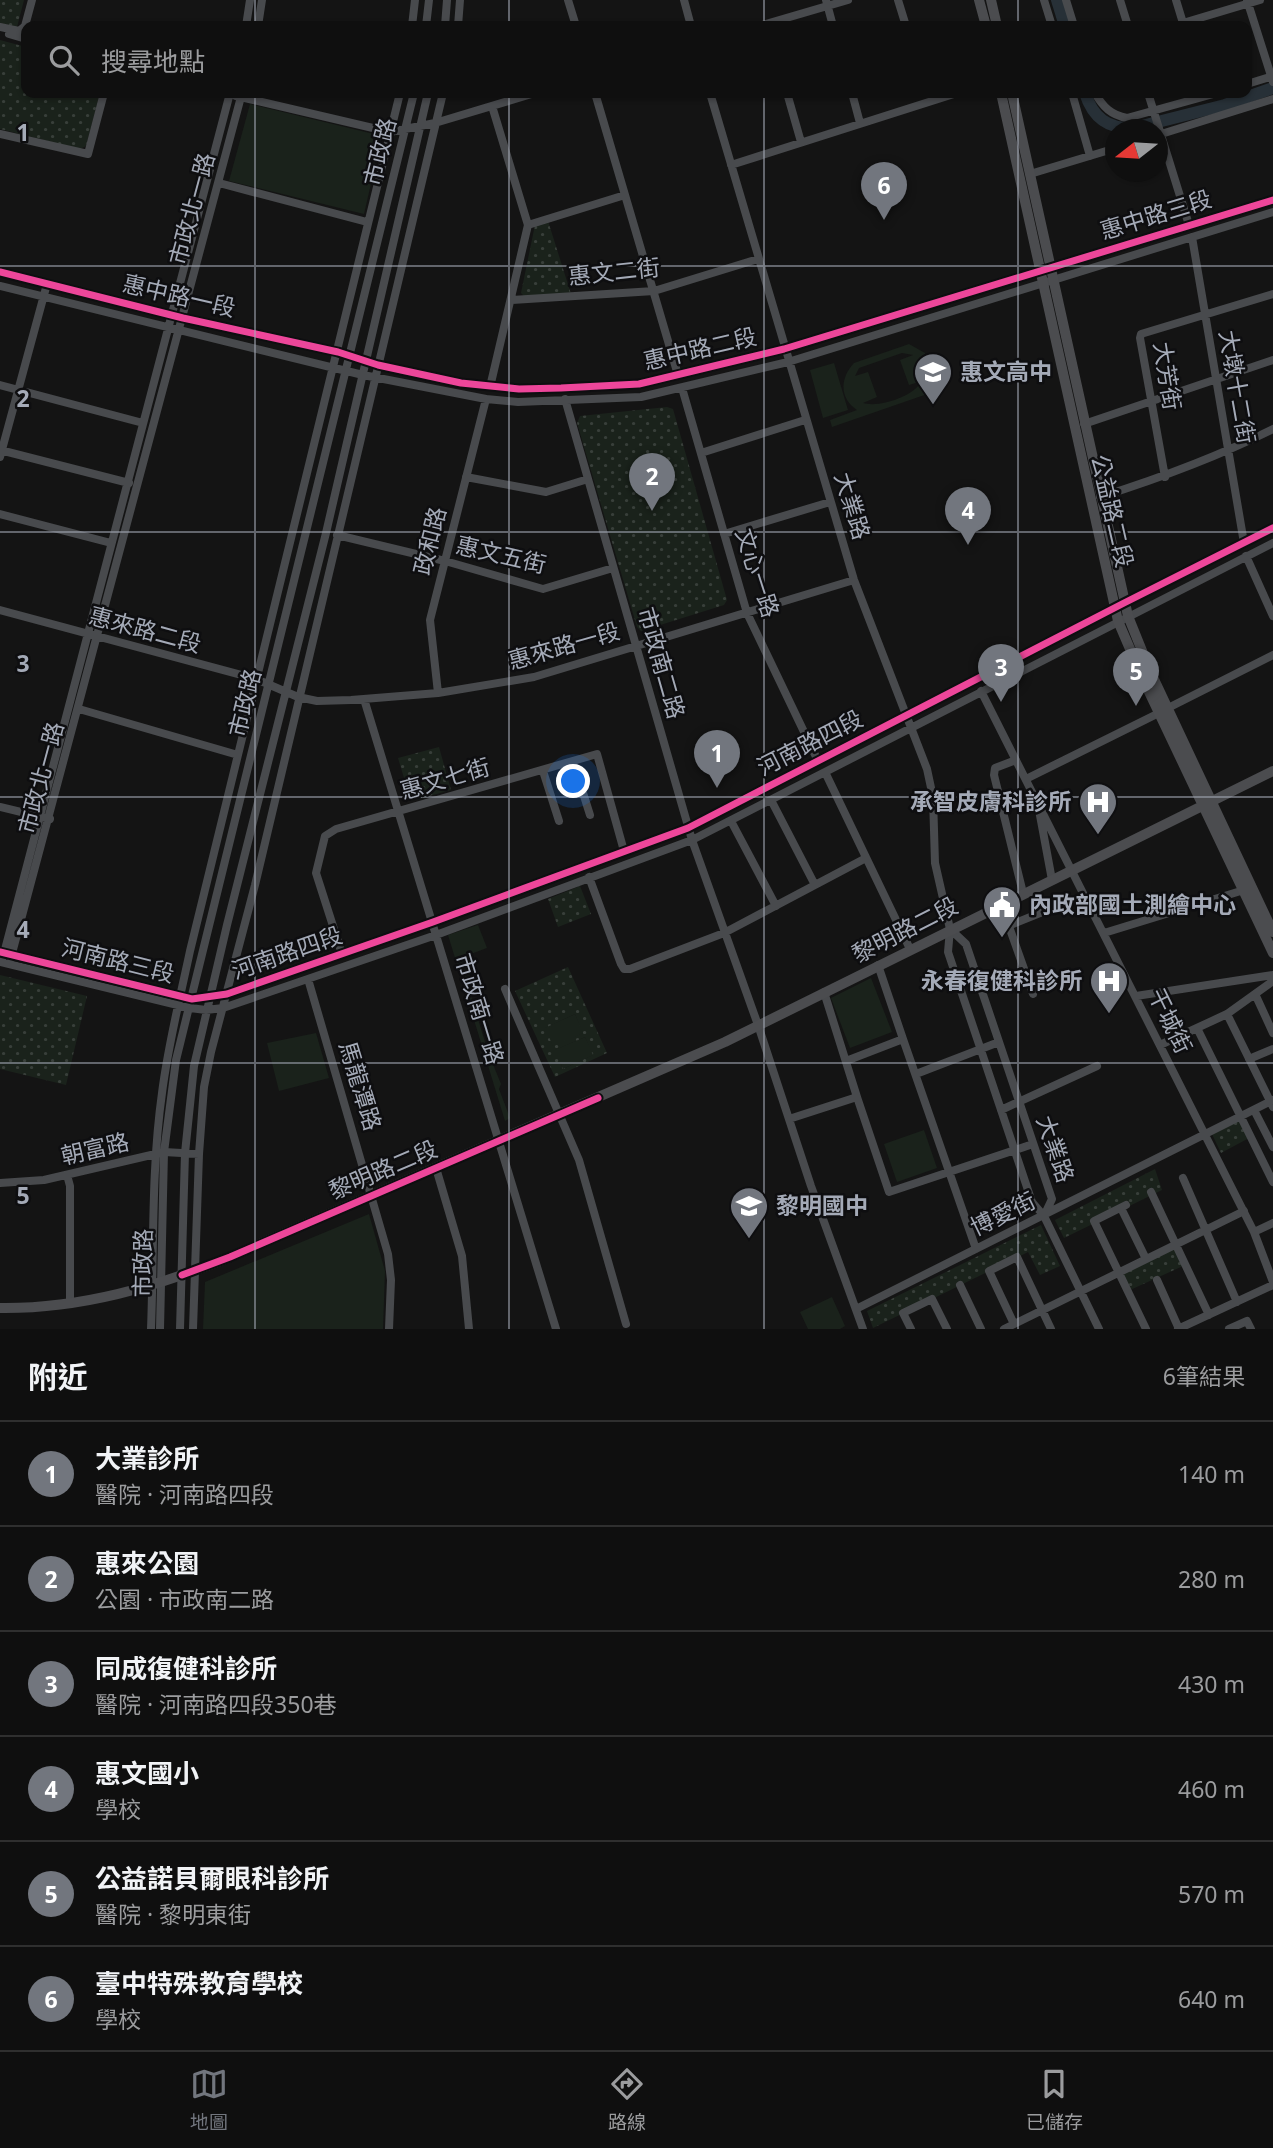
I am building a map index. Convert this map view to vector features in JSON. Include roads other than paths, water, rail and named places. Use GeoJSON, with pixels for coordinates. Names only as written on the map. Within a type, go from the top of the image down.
{"type":"FeatureCollection","features":[{"type":"Feature","properties":{"kind":"main road"},"geometry":{"type":"LineString","coordinates":[[979,0],[985,21]]}},
{"type":"Feature","properties":{"kind":"main road"},"geometry":{"type":"LineString","coordinates":[[991,0],[996,21]]}},
{"type":"Feature","properties":{"kind":"main road","name":"公益路二段"},"geometry":{"type":"LineString","coordinates":[[1002,98],[1042,284],[1123,618],[1164,710],[1273,932]]}},
{"type":"Feature","properties":{"kind":"main road","name":"公益路二段"},"geometry":{"type":"LineString","coordinates":[[1013,98],[1100,497],[1119,605]]}},
{"type":"Feature","properties":{"kind":"main road","name":"黎明路二段"},"geometry":{"type":"LineString","coordinates":[[0,1308],[45,1307],[70,1303],[157,1284],[195,1272],[725,1042],[1273,771]]}},
{"type":"Feature","properties":{"kind":"main road","name":"公益路二段"},"geometry":{"type":"LineString","coordinates":[[1208,802],[1273,953]]}},
{"type":"Feature","properties":{"kind":"street"},"geometry":{"type":"LineString","coordinates":[[26,21],[32,0]]}},
{"type":"Feature","properties":{"kind":"street"},"geometry":{"type":"LineString","coordinates":[[247,21],[250,0]]}},
{"type":"Feature","properties":{"kind":"street"},"geometry":{"type":"LineString","coordinates":[[259,21],[262,0]]}},
{"type":"Feature","properties":{"kind":"street"},"geometry":{"type":"LineString","coordinates":[[413,21],[415,0]]}},
{"type":"Feature","properties":{"kind":"street"},"geometry":{"type":"LineString","coordinates":[[427,21],[429,0]]}},
{"type":"Feature","properties":{"kind":"street"},"geometry":{"type":"LineString","coordinates":[[445,21],[447,0]]}},
{"type":"Feature","properties":{"kind":"street"},"geometry":{"type":"LineString","coordinates":[[458,21],[460,0]]}},
{"type":"Feature","properties":{"kind":"street"},"geometry":{"type":"LineString","coordinates":[[568,0],[574,21]]}},
{"type":"Feature","properties":{"kind":"street"},"geometry":{"type":"LineString","coordinates":[[684,0],[690,21]]}},
{"type":"Feature","properties":{"kind":"street"},"geometry":{"type":"LineString","coordinates":[[776,21],[827,3],[848,0]]}},
{"type":"Feature","properties":{"kind":"street"},"geometry":{"type":"LineString","coordinates":[[898,0],[904,21]]}},
{"type":"Feature","properties":{"kind":"street"},"geometry":{"type":"LineString","coordinates":[[1044,0],[1050,21]]}},
{"type":"Feature","properties":{"kind":"street"},"geometry":{"type":"LineString","coordinates":[[1066,0],[1072,21]]}},
{"type":"Feature","properties":{"kind":"street"},"geometry":{"type":"LineString","coordinates":[[1121,0],[1127,21]]}},
{"type":"Feature","properties":{"kind":"street"},"geometry":{"type":"LineString","coordinates":[[1176,0],[1182,21]]}},
{"type":"Feature","properties":{"kind":"street"},"geometry":{"type":"LineString","coordinates":[[1189,21],[1260,0]]}},
{"type":"Feature","properties":{"kind":"street"},"geometry":{"type":"LineString","coordinates":[[1247,2],[1273,79],[1252,83]]}},
{"type":"Feature","properties":{"kind":"street"},"geometry":{"type":"LineString","coordinates":[[827,3],[832,21]]}},
{"type":"Feature","properties":{"kind":"street"},"geometry":{"type":"LineString","coordinates":[[0,30],[21,29]]}},
{"type":"Feature","properties":{"kind":"street"},"geometry":{"type":"LineString","coordinates":[[0,30],[21,37]]}},
{"type":"Feature","properties":{"kind":"street"},"geometry":{"type":"LineString","coordinates":[[2,135],[88,154],[103,98]]}},
{"type":"Feature","properties":{"kind":"street","name":"市政北一路"},"geometry":{"type":"LineString","coordinates":[[2,963],[1,953],[228,98]]}},
{"type":"Feature","properties":{"kind":"street","name":"市政北一路"},"geometry":{"type":"LineString","coordinates":[[13,956],[241,98]]}},
{"type":"Feature","properties":{"kind":"street"},"geometry":{"type":"LineString","coordinates":[[254,98],[390,132],[419,127],[518,98]]}},
{"type":"Feature","properties":{"kind":"street","name":"市政路"},"geometry":{"type":"LineString","coordinates":[[160,1329],[157,1284],[162,1094],[179,1006],[399,98]]}},
{"type":"Feature","properties":{"kind":"street","name":"市政路"},"geometry":{"type":"LineString","coordinates":[[180,1329],[185,1153],[194,1066],[345,371],[413,98]]}},
{"type":"Feature","properties":{"kind":"street","name":"市政路"},"geometry":{"type":"LineString","coordinates":[[160,1153],[176,1060],[209,922],[278,689],[363,375],[427,98]]}},
{"type":"Feature","properties":{"kind":"street","name":"市政路"},"geometry":{"type":"LineString","coordinates":[[193,1329],[204,1087],[396,297],[442,98]]}},
{"type":"Feature","properties":{"kind":"street"},"geometry":{"type":"LineString","coordinates":[[596,98],[678,375]]}},
{"type":"Feature","properties":{"kind":"street","name":"大業路"},"geometry":{"type":"LineString","coordinates":[[711,98],[854,580],[927,769],[933,797],[935,863],[950,929],[948,951],[1032,1202],[1044,1216],[1052,1199],[966,944],[950,929]]}},
{"type":"Feature","properties":{"kind":"street"},"geometry":{"type":"LineString","coordinates":[[788,98],[801,142]]}},
{"type":"Feature","properties":{"kind":"street"},"geometry":{"type":"LineString","coordinates":[[853,98],[860,123]]}},
{"type":"Feature","properties":{"kind":"street"},"geometry":{"type":"LineString","coordinates":[[731,165],[860,123],[925,98]]}},
{"type":"Feature","properties":{"kind":"street"},"geometry":{"type":"LineString","coordinates":[[1073,98],[1090,156]]}},
{"type":"Feature","properties":{"kind":"street"},"geometry":{"type":"LineString","coordinates":[[1098,98],[1106,109],[1120,116],[1134,117],[1154,114],[1202,98]]}},
{"type":"Feature","properties":{"kind":"street"},"geometry":{"type":"LineString","coordinates":[[1149,98],[1155,119]]}},
{"type":"Feature","properties":{"kind":"street"},"geometry":{"type":"LineString","coordinates":[[1168,130],[1273,99]]}},
{"type":"Feature","properties":{"kind":"street"},"geometry":{"type":"LineString","coordinates":[[490,387],[528,225],[492,106]]}},
{"type":"Feature","properties":{"kind":"street"},"geometry":{"type":"LineString","coordinates":[[1030,174],[1105,151]]}},
{"type":"Feature","properties":{"kind":"street"},"geometry":{"type":"LineString","coordinates":[[1168,161],[1189,225]]}},
{"type":"Feature","properties":{"kind":"street"},"geometry":{"type":"LineString","coordinates":[[219,183],[367,222]]}},
{"type":"Feature","properties":{"kind":"street"},"geometry":{"type":"LineString","coordinates":[[528,225],[625,195]]}},
{"type":"Feature","properties":{"kind":"street","name":"惠中路三段"},"geometry":{"type":"LineString","coordinates":[[1051,267],[1273,200]]}},
{"type":"Feature","properties":{"kind":"street","name":"惠中路三段"},"geometry":{"type":"LineString","coordinates":[[1042,284],[1273,212]]}},
{"type":"Feature","properties":{"kind":"street","name":"大墩十二街"},"geometry":{"type":"LineString","coordinates":[[1192,237],[1244,543]]}},
{"type":"Feature","properties":{"kind":"street","name":"惠文二街"},"geometry":{"type":"LineString","coordinates":[[512,300],[653,291],[758,259]]}},
{"type":"Feature","properties":{"kind":"street","name":"惠中路二段"},"geometry":{"type":"LineString","coordinates":[[350,356],[378,365],[490,387],[561,388],[639,384],[784,349],[1051,267]]}},
{"type":"Feature","properties":{"kind":"street","name":"惠中路一段"},"geometry":{"type":"LineString","coordinates":[[0,272],[350,356]]}},
{"type":"Feature","properties":{"kind":"street"},"geometry":{"type":"LineString","coordinates":[[47,284],[1,452],[138,485]]}},
{"type":"Feature","properties":{"kind":"street","name":"惠中路二段"},"geometry":{"type":"LineString","coordinates":[[363,375],[486,399],[518,402],[641,397],[788,362],[1042,284]]}},
{"type":"Feature","properties":{"kind":"street","name":"惠中路一段"},"geometry":{"type":"LineString","coordinates":[[0,286],[363,375]]}},
{"type":"Feature","properties":{"kind":"street","name":"大芳街"},"geometry":{"type":"LineString","coordinates":[[1165,477],[1141,334],[1273,294]]}},
{"type":"Feature","properties":{"kind":"street","name":"公益路二段"},"geometry":{"type":"LineString","coordinates":[[1084,424],[1273,359]]}},
{"type":"Feature","properties":{"kind":"street"},"geometry":{"type":"LineString","coordinates":[[0,385],[143,423]]}},
{"type":"Feature","properties":{"kind":"street","name":"市政南二路"},"geometry":{"type":"LineString","coordinates":[[561,388],[688,828],[758,1025]]}},
{"type":"Feature","properties":{"kind":"street","name":"文心一路"},"geometry":{"type":"LineString","coordinates":[[682,388],[747,613],[818,761]]}},
{"type":"Feature","properties":{"kind":"street","name":"政和路"},"geometry":{"type":"LineString","coordinates":[[438,693],[430,620],[486,399]]}},
{"type":"Feature","properties":{"kind":"street"},"geometry":{"type":"LineString","coordinates":[[701,453],[805,420]]}},
{"type":"Feature","properties":{"kind":"street"},"geometry":{"type":"LineString","coordinates":[[1100,497],[1165,477],[1273,429]]}},
{"type":"Feature","properties":{"kind":"street"},"geometry":{"type":"LineString","coordinates":[[466,477],[546,492],[588,479]]}},
{"type":"Feature","properties":{"kind":"street"},"geometry":{"type":"LineString","coordinates":[[724,534],[830,502]]}},
{"type":"Feature","properties":{"kind":"street"},"geometry":{"type":"LineString","coordinates":[[0,514],[111,543]]}},
{"type":"Feature","properties":{"kind":"street","name":"河南路四段"},"geometry":{"type":"LineString","coordinates":[[228,994],[688,828],[1273,528]]}},
{"type":"Feature","properties":{"kind":"street","name":"惠文五街"},"geometry":{"type":"LineString","coordinates":[[337,535],[445,561],[543,589],[613,568]]}},
{"type":"Feature","properties":{"kind":"street","name":"河南路四段"},"geometry":{"type":"LineString","coordinates":[[190,1008],[223,1008],[436,935],[692,840],[1273,543]]}},
{"type":"Feature","properties":{"kind":"street"},"geometry":{"type":"LineString","coordinates":[[1246,556],[1273,616]]}},
{"type":"Feature","properties":{"kind":"street","name":"惠來路一段"},"geometry":{"type":"LineString","coordinates":[[278,689],[317,701],[364,699],[438,693],[534,677],[854,580]]}},
{"type":"Feature","properties":{"kind":"street","name":"惠來路二段"},"geometry":{"type":"LineString","coordinates":[[0,610],[256,679],[278,689]]}},
{"type":"Feature","properties":{"kind":"street"},"geometry":{"type":"LineString","coordinates":[[1026,779],[1273,655]]}},
{"type":"Feature","properties":{"kind":"street","name":"干城街"},"geometry":{"type":"LineString","coordinates":[[981,691],[1244,1211],[1273,1283]]}},
{"type":"Feature","properties":{"kind":"street","name":"市政南一路"},"geometry":{"type":"LineString","coordinates":[[364,699],[556,1329]]}},
{"type":"Feature","properties":{"kind":"street"},"geometry":{"type":"LineString","coordinates":[[79,709],[238,755]]}},
{"type":"Feature","properties":{"kind":"street","name":"惠文七街"},"geometry":{"type":"LineString","coordinates":[[342,954],[316,873],[325,836],[336,829],[597,754],[624,850]]}},
{"type":"Feature","properties":{"kind":"street"},"geometry":{"type":"LineString","coordinates":[[1016,760],[995,768],[994,775],[1023,893]]}},
{"type":"Feature","properties":{"kind":"street"},"geometry":{"type":"LineString","coordinates":[[573,761],[590,815]]}},
{"type":"Feature","properties":{"kind":"street"},"geometry":{"type":"LineString","coordinates":[[544,771],[559,821]]}},
{"type":"Feature","properties":{"kind":"street"},"geometry":{"type":"LineString","coordinates":[[825,772],[910,949]]}},
{"type":"Feature","properties":{"kind":"street"},"geometry":{"type":"LineString","coordinates":[[771,800],[815,885]]}},
{"type":"Feature","properties":{"kind":"street"},"geometry":{"type":"LineString","coordinates":[[1038,802],[1052,880]]}},
{"type":"Feature","properties":{"kind":"street"},"geometry":{"type":"LineString","coordinates":[[0,807],[50,819]]}},
{"type":"Feature","properties":{"kind":"street"},"geometry":{"type":"LineString","coordinates":[[730,821],[776,905]]}},
{"type":"Feature","properties":{"kind":"street"},"geometry":{"type":"LineString","coordinates":[[589,877],[624,969],[724,933],[866,858]]}},
{"type":"Feature","properties":{"kind":"street"},"geometry":{"type":"LineString","coordinates":[[1104,933],[1244,890]]}},
{"type":"Feature","properties":{"kind":"street"},"geometry":{"type":"LineString","coordinates":[[1002,904],[1033,993]]}},
{"type":"Feature","properties":{"kind":"street"},"geometry":{"type":"LineString","coordinates":[[1008,926],[1045,911]]}},
{"type":"Feature","properties":{"kind":"street","name":"河南路三段"},"geometry":{"type":"LineString","coordinates":[[1,953],[192,999],[228,994]]}},
{"type":"Feature","properties":{"kind":"street"},"geometry":{"type":"LineString","coordinates":[[2,963],[13,956]]}},
{"type":"Feature","properties":{"kind":"street","name":"河南路三段"},"geometry":{"type":"LineString","coordinates":[[2,963],[190,1008]]}},
{"type":"Feature","properties":{"kind":"street"},"geometry":{"type":"LineString","coordinates":[[878,965],[976,1249]]}},
{"type":"Feature","properties":{"kind":"street"},"geometry":{"type":"LineString","coordinates":[[1136,996],[1273,975]]}},
{"type":"Feature","properties":{"kind":"street","name":"馬龍潭路"},"geometry":{"type":"LineString","coordinates":[[308,979],[388,1254],[391,1280],[388,1329]]}},
{"type":"Feature","properties":{"kind":"street"},"geometry":{"type":"LineString","coordinates":[[1160,1045],[1227,1014],[1256,996],[1273,981]]}},
{"type":"Feature","properties":{"kind":"street"},"geometry":{"type":"LineString","coordinates":[[505,989],[579,1160],[626,1324]]}},
{"type":"Feature","properties":{"kind":"street"},"geometry":{"type":"LineString","coordinates":[[824,992],[889,1192],[1033,1144]]}},
{"type":"Feature","properties":{"kind":"street"},"geometry":{"type":"LineString","coordinates":[[1256,996],[1273,1033]]}},
{"type":"Feature","properties":{"kind":"street"},"geometry":{"type":"LineString","coordinates":[[1227,1014],[1272,1103]]}},
{"type":"Feature","properties":{"kind":"street"},"geometry":{"type":"LineString","coordinates":[[758,1025],[863,1329]]}},
{"type":"Feature","properties":{"kind":"street"},"geometry":{"type":"LineString","coordinates":[[1197,1028],[1273,1182]]}},
{"type":"Feature","properties":{"kind":"street"},"geometry":{"type":"LineString","coordinates":[[846,1061],[904,1039]]}},
{"type":"Feature","properties":{"kind":"street"},"geometry":{"type":"LineString","coordinates":[[916,1074],[999,1042]]}},
{"type":"Feature","properties":{"kind":"street"},"geometry":{"type":"LineString","coordinates":[[1249,1059],[1273,1049]]}},
{"type":"Feature","properties":{"kind":"street"},"geometry":{"type":"LineString","coordinates":[[1001,1110],[1097,1066]]}},
{"type":"Feature","properties":{"kind":"street"},"geometry":{"type":"LineString","coordinates":[[789,1119],[857,1097]]}},
{"type":"Feature","properties":{"kind":"street","name":"博愛街"},"geometry":{"type":"LineString","coordinates":[[856,1309],[1241,1116],[1272,1103]]}},
{"type":"Feature","properties":{"kind":"street"},"geometry":{"type":"LineString","coordinates":[[1254,1110],[1273,1147]]}},
{"type":"Feature","properties":{"kind":"street","name":"朝富路"},"geometry":{"type":"LineString","coordinates":[[0,1183],[44,1180],[160,1153],[200,1154]]}},
{"type":"Feature","properties":{"kind":"street"},"geometry":{"type":"LineString","coordinates":[[436,1168],[461,1256],[469,1329]]}},
{"type":"Feature","properties":{"kind":"street"},"geometry":{"type":"LineString","coordinates":[[67,1175],[70,1186],[70,1303]]}},
{"type":"Feature","properties":{"kind":"street"},"geometry":{"type":"LineString","coordinates":[[1183,1178],[1237,1302]]}},
{"type":"Feature","properties":{"kind":"street"},"geometry":{"type":"LineString","coordinates":[[1151,1192],[1209,1315]]}},
{"type":"Feature","properties":{"kind":"street"},"geometry":{"type":"LineString","coordinates":[[1146,1259],[1123,1206],[1094,1221],[1146,1329]]}},
{"type":"Feature","properties":{"kind":"street"},"geometry":{"type":"LineString","coordinates":[[1004,1329],[1244,1211]]}},
{"type":"Feature","properties":{"kind":"street"},"geometry":{"type":"LineString","coordinates":[[1044,1216],[1099,1329]]}},
{"type":"Feature","properties":{"kind":"street"},"geometry":{"type":"LineString","coordinates":[[1254,1232],[1273,1223]]}},
{"type":"Feature","properties":{"kind":"street"},"geometry":{"type":"LineString","coordinates":[[1014,1324],[989,1270],[1017,1257],[1051,1329]]}},
{"type":"Feature","properties":{"kind":"street"},"geometry":{"type":"LineString","coordinates":[[1157,1280],[1179,1329],[1273,1283]]}},
{"type":"Feature","properties":{"kind":"street","name":"市政路"},"geometry":{"type":"LineString","coordinates":[[151,1329],[157,1284]]}},
{"type":"Feature","properties":{"kind":"street"},"geometry":{"type":"LineString","coordinates":[[960,1285],[981,1329]]}},
{"type":"Feature","properties":{"kind":"street"},"geometry":{"type":"LineString","coordinates":[[911,1329],[903,1313],[932,1299],[947,1329]]}},
{"type":"Feature","properties":{"kind":"street"},"geometry":{"type":"LineString","coordinates":[[1229,1329],[1247,1321],[1251,1329]]}},
{"type":"Feature","properties":{"kind":"waterway"},"geometry":{"type":"LineString","coordinates":[[1057,0],[1063,21]]}},
{"type":"Feature","properties":{"kind":"waterway"},"geometry":{"type":"LineString","coordinates":[[1252,95],[1273,88]]}},
{"type":"Feature","properties":{"kind":"waterway"},"geometry":{"type":"LineString","coordinates":[[1087,98],[1092,109],[1103,120],[1125,128],[1134,128],[1245,98]]}},
{"type":"Feature","properties":{"kind":"place","name":"臺中特殊教育學校"},"geometry":{"type":"Point","coordinates":[884,220]}},
{"type":"Feature","properties":{"kind":"place","name":"惠文高中"},"geometry":{"type":"Point","coordinates":[933,406]}},
{"type":"Feature","properties":{"kind":"place","name":"惠來公園"},"geometry":{"type":"Point","coordinates":[652,511]}},
{"type":"Feature","properties":{"kind":"place","name":"惠文國小"},"geometry":{"type":"Point","coordinates":[968,545]}},
{"type":"Feature","properties":{"kind":"place","name":"同成復健科診所"},"geometry":{"type":"Point","coordinates":[1001,702]}},
{"type":"Feature","properties":{"kind":"place","name":"公益諾貝爾眼科診所"},"geometry":{"type":"Point","coordinates":[1136,706]}},
{"type":"Feature","properties":{"kind":"place","name":"大業診所"},"geometry":{"type":"Point","coordinates":[717,788]}},
{"type":"Feature","properties":{"kind":"place","name":"承智皮膚科診所"},"geometry":{"type":"Point","coordinates":[1098,836]}},
{"type":"Feature","properties":{"kind":"place","name":"內政部國土測繪中心"},"geometry":{"type":"Point","coordinates":[1002,939]}},
{"type":"Feature","properties":{"kind":"place","name":"永春復健科診所"},"geometry":{"type":"Point","coordinates":[1109,1015]}},
{"type":"Feature","properties":{"kind":"place","name":"黎明國中"},"geometry":{"type":"Point","coordinates":[749,1240]}}]}
